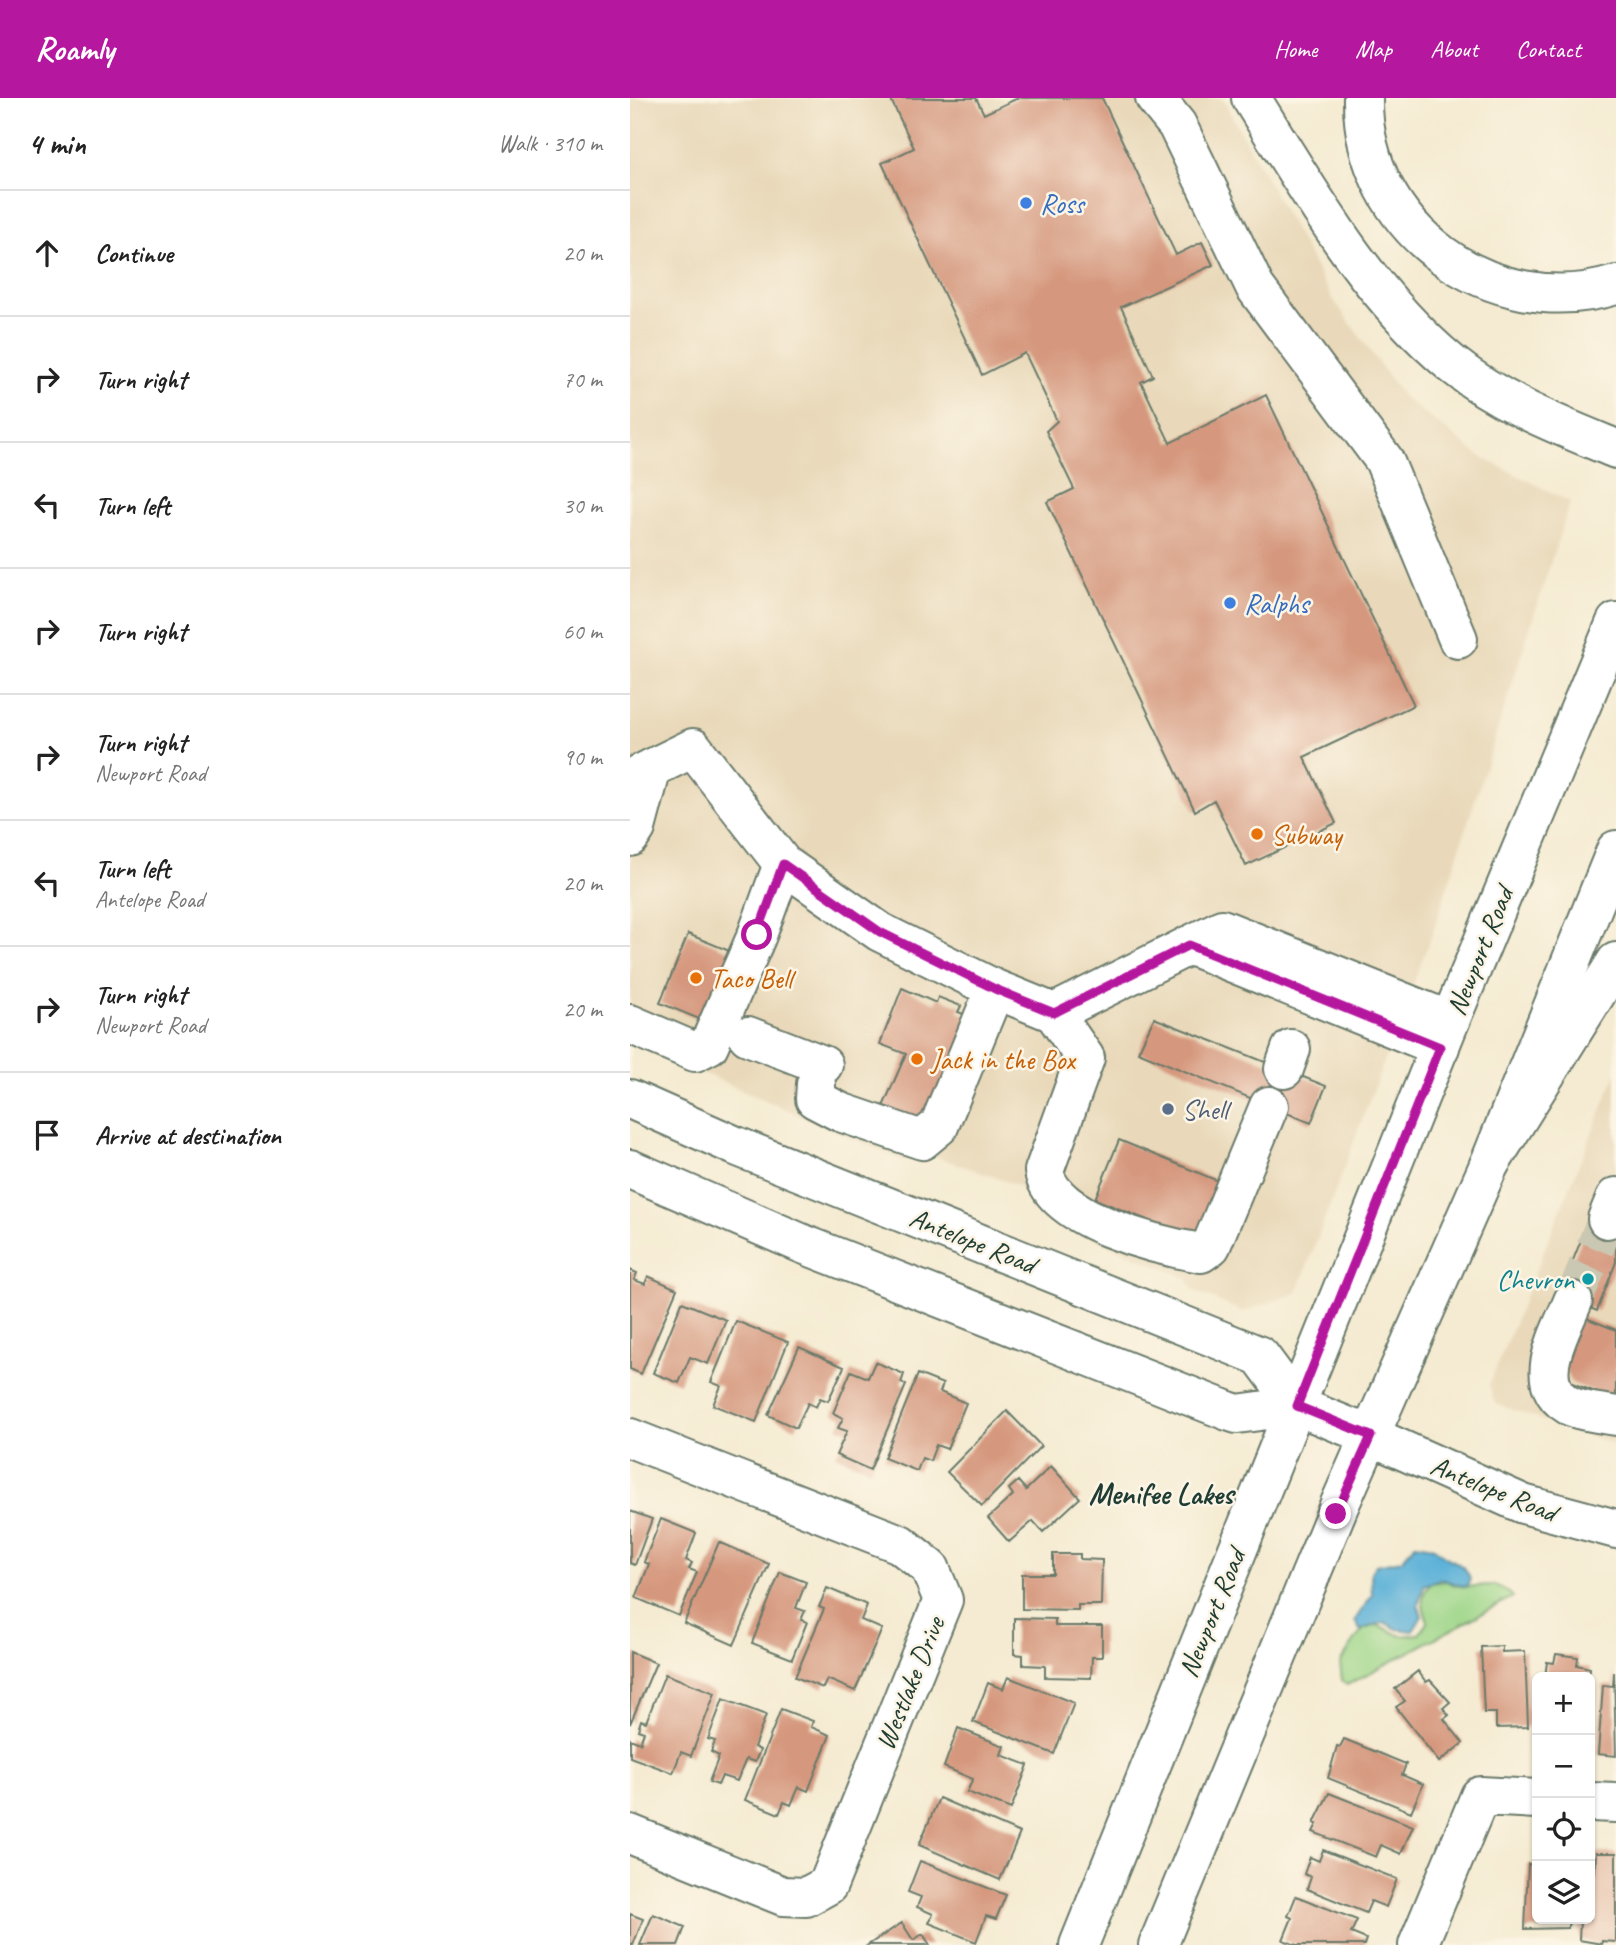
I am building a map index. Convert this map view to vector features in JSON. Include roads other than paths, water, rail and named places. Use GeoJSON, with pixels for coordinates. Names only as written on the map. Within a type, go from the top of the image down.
{"type":"FeatureCollection","features":[{"type":"Feature","properties":{"kind":"main road"},"geometry":{"type":"LineString","coordinates":[[1155,98],[1177,125],[1255,287],[1384,460],[1458,639]]}},
{"type":"Feature","properties":{"kind":"main road"},"geometry":{"type":"LineString","coordinates":[[1251,98],[1356,260],[1421,335],[1453,365],[1496,393],[1542,418],[1616,449]]}},
{"type":"Feature","properties":{"kind":"main road"},"geometry":{"type":"LineString","coordinates":[[1363,98],[1367,142],[1383,186],[1404,219],[1445,259],[1486,281],[1536,293],[1576,294],[1616,285]]}},
{"type":"Feature","properties":{"kind":"main road","name":"Newport Road"},"geometry":{"type":"LineString","coordinates":[[1079,1945],[1445,1034],[1616,622]]}},
{"type":"Feature","properties":{"kind":"main road"},"geometry":{"type":"LineString","coordinates":[[630,837],[636,828],[641,773],[693,748],[783,864],[880,932],[995,989],[1054,1013],[1085,1058],[1046,1162],[1046,1184],[1059,1200],[1082,1214],[1126,1233],[1168,1247],[1201,1252],[1211,1246],[1269,1105]]}},
{"type":"Feature","properties":{"kind":"main road"},"geometry":{"type":"LineString","coordinates":[[1158,1945],[1339,1506],[1489,1165],[1616,850]]}},
{"type":"Feature","properties":{"kind":"main road"},"geometry":{"type":"LineString","coordinates":[[630,1024],[695,1052],[709,1045],[783,864]]}},
{"type":"Feature","properties":{"kind":"main road"},"geometry":{"type":"LineString","coordinates":[[1054,1013],[1205,937],[1445,1034]]}},
{"type":"Feature","properties":{"kind":"main road"},"geometry":{"type":"LineString","coordinates":[[1489,1165],[1616,962]]}},
{"type":"Feature","properties":{"kind":"main road"},"geometry":{"type":"LineString","coordinates":[[748,1036],[820,1075],[815,1099],[840,1112],[922,1140],[939,1126],[995,989]]}},
{"type":"Feature","properties":{"kind":"main road","name":"Antelope Road"},"geometry":{"type":"LineString","coordinates":[[630,1099],[736,1146],[1259,1356],[1297,1406]]}},
{"type":"Feature","properties":{"kind":"main road"},"geometry":{"type":"LineString","coordinates":[[630,1128],[674,1150],[736,1146]]}},
{"type":"Feature","properties":{"kind":"main road","name":"Antelope Road"},"geometry":{"type":"LineString","coordinates":[[630,1169],[803,1244],[1228,1411],[1237,1414],[1297,1406],[1523,1504],[1616,1529]]}},
{"type":"Feature","properties":{"kind":"main road"},"geometry":{"type":"LineString","coordinates":[[1573,1301],[1549,1362],[1551,1383],[1570,1406],[1616,1416]]}},
{"type":"Feature","properties":{"kind":"main road","name":"Westlake Drive"},"geometry":{"type":"LineString","coordinates":[[630,1438],[900,1544],[930,1568],[943,1600],[828,1885],[806,1897],[783,1896],[630,1834]]}},
{"type":"Feature","properties":{"kind":"main road"},"geometry":{"type":"LineString","coordinates":[[1418,1945],[1480,1796],[1532,1799]]}},
{"type":"Feature","properties":{"kind":"main road"},"geometry":{"type":"LineString","coordinates":[[1595,1802],[1616,1803]]}},
{"type":"Feature","properties":{"kind":"water"},"geometry":{"type":"Polygon","coordinates":[[[1415,1544],[1434,1547],[1464,1568],[1470,1579],[1466,1587],[1441,1579],[1424,1585],[1418,1605],[1422,1616],[1413,1631],[1397,1629],[1384,1622],[1360,1630],[1355,1620],[1372,1595],[1371,1572],[1376,1565],[1402,1560],[1415,1544]]]}},
{"type":"Feature","properties":{"kind":"tunnel"},"geometry":{"type":"LineString","coordinates":[[1573,1301],[1607,1219]]}},
{"type":"Feature","properties":{"kind":"place","name":"Ross"},"geometry":{"type":"Point","coordinates":[1026,203]}},
{"type":"Feature","properties":{"kind":"place","name":"Ralphs"},"geometry":{"type":"Point","coordinates":[1230,603]}},
{"type":"Feature","properties":{"kind":"place","name":"Subway"},"geometry":{"type":"Point","coordinates":[1257,834]}},
{"type":"Feature","properties":{"kind":"place","name":"Taco Bell"},"geometry":{"type":"Point","coordinates":[696,978]}},
{"type":"Feature","properties":{"kind":"place","name":"Jack in the Box"},"geometry":{"type":"Point","coordinates":[917,1059]}},
{"type":"Feature","properties":{"kind":"place","name":"Shell"},"geometry":{"type":"Point","coordinates":[1168,1109]}},
{"type":"Feature","properties":{"kind":"place","name":"Chevron"},"geometry":{"type":"Point","coordinates":[1588,1279]}},
{"type":"Feature","properties":{"kind":"district","name":"Menifee Lakes"},"geometry":{"type":"Point","coordinates":[1161,1494]}}]}
